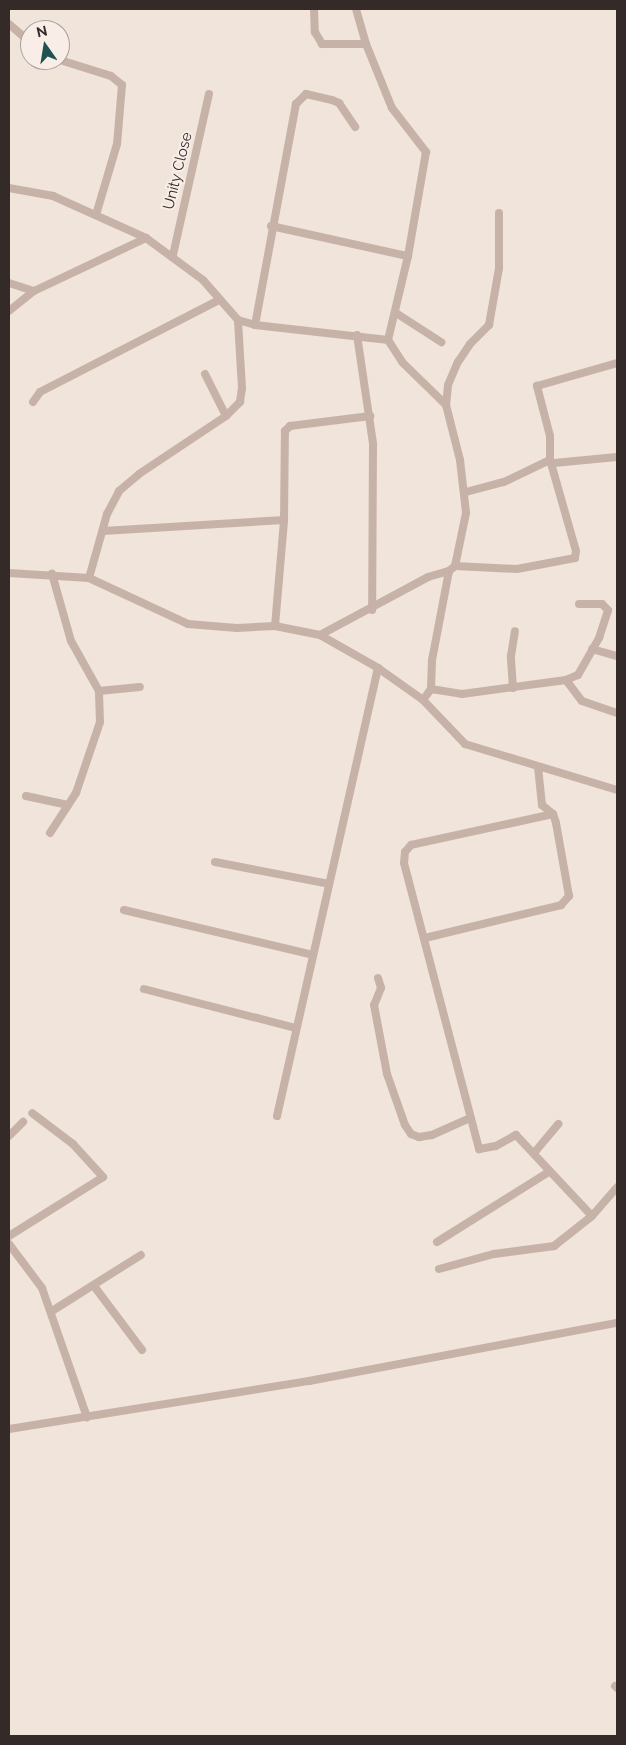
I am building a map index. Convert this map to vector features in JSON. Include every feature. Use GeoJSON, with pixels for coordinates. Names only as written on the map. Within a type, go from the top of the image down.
{"type":"FeatureCollection","features":[{"type":"Feature","properties":{"kind":"street"},"geometry":{"type":"LineString","coordinates":[[314,9],[315,32],[322,44],[366,44]]}},
{"type":"Feature","properties":{"kind":"street"},"geometry":{"type":"LineString","coordinates":[[356,9],[366,44],[392,108],[426,152],[408,256],[396,313],[388,340]]}},
{"type":"Feature","properties":{"kind":"street"},"geometry":{"type":"LineString","coordinates":[[9,24],[20,33]]}},
{"type":"Feature","properties":{"kind":"street"},"geometry":{"type":"LineString","coordinates":[[70,63],[118,80],[124,92],[117,144],[96,215]]}},
{"type":"Feature","properties":{"kind":"street","name":"Unity Close"},"geometry":{"type":"LineString","coordinates":[[173,255],[209,94]]}},
{"type":"Feature","properties":{"kind":"street"},"geometry":{"type":"LineString","coordinates":[[254,325],[271,226],[294,113],[300,97],[313,94],[339,103],[355,127]]}},
{"type":"Feature","properties":{"kind":"street"},"geometry":{"type":"LineString","coordinates":[[9,188],[53,196],[146,238],[173,255],[203,280],[238,320],[254,325],[357,335],[388,340],[403,363],[446,404]]}},
{"type":"Feature","properties":{"kind":"street"},"geometry":{"type":"LineString","coordinates":[[424,700],[431,689],[432,660],[466,513],[466,492],[446,404],[448,385],[458,362],[470,344],[489,325],[499,268],[499,213]]}},
{"type":"Feature","properties":{"kind":"street"},"geometry":{"type":"LineString","coordinates":[[271,226],[408,256]]}},
{"type":"Feature","properties":{"kind":"street"},"geometry":{"type":"LineString","coordinates":[[9,311],[34,291],[146,238]]}},
{"type":"Feature","properties":{"kind":"street"},"geometry":{"type":"LineString","coordinates":[[9,283],[34,291]]}},
{"type":"Feature","properties":{"kind":"street"},"geometry":{"type":"LineString","coordinates":[[33,402],[40,392],[219,300]]}},
{"type":"Feature","properties":{"kind":"street"},"geometry":{"type":"LineString","coordinates":[[396,313],[441,342]]}},
{"type":"Feature","properties":{"kind":"street"},"geometry":{"type":"LineString","coordinates":[[89,578],[112,502],[120,491],[172,450],[226,416],[240,402],[242,388],[238,320]]}},
{"type":"Feature","properties":{"kind":"street"},"geometry":{"type":"LineString","coordinates":[[357,335],[373,444],[372,610]]}},
{"type":"Feature","properties":{"kind":"street"},"geometry":{"type":"LineString","coordinates":[[320,635],[372,610],[428,576],[452,568],[516,569],[575,558],[552,461],[550,436],[537,386],[617,363]]}},
{"type":"Feature","properties":{"kind":"street"},"geometry":{"type":"LineString","coordinates":[[205,374],[226,416]]}},
{"type":"Feature","properties":{"kind":"street"},"geometry":{"type":"LineString","coordinates":[[275,626],[284,520],[285,431],[290,426],[370,416]]}},
{"type":"Feature","properties":{"kind":"street"},"geometry":{"type":"LineString","coordinates":[[466,492],[504,482],[552,461],[617,456]]}},
{"type":"Feature","properties":{"kind":"street"},"geometry":{"type":"LineString","coordinates":[[103,531],[284,520]]}},
{"type":"Feature","properties":{"kind":"street"},"geometry":{"type":"LineString","coordinates":[[9,573],[52,574],[89,578],[188,624],[237,628],[275,626],[320,635],[378,668],[424,700],[465,744],[538,768],[617,790]]}},
{"type":"Feature","properties":{"kind":"street"},"geometry":{"type":"LineString","coordinates":[[50,833],[68,805],[100,722],[99,691],[71,641],[52,574]]}},
{"type":"Feature","properties":{"kind":"street"},"geometry":{"type":"LineString","coordinates":[[431,689],[462,694],[566,680],[578,675],[599,638],[607,606],[578,604]]}},
{"type":"Feature","properties":{"kind":"street"},"geometry":{"type":"LineString","coordinates":[[513,688],[511,656],[515,631]]}},
{"type":"Feature","properties":{"kind":"street"},"geometry":{"type":"LineString","coordinates":[[592,649],[617,656]]}},
{"type":"Feature","properties":{"kind":"street"},"geometry":{"type":"LineString","coordinates":[[277,1116],[378,668]]}},
{"type":"Feature","properties":{"kind":"street"},"geometry":{"type":"LineString","coordinates":[[566,680],[582,701],[617,713]]}},
{"type":"Feature","properties":{"kind":"street"},"geometry":{"type":"LineString","coordinates":[[99,691],[140,687]]}},
{"type":"Feature","properties":{"kind":"street"},"geometry":{"type":"LineString","coordinates":[[425,938],[566,901],[571,892],[553,814],[542,805],[538,768]]}},
{"type":"Feature","properties":{"kind":"street"},"geometry":{"type":"LineString","coordinates":[[26,796],[68,805]]}},
{"type":"Feature","properties":{"kind":"street"},"geometry":{"type":"LineString","coordinates":[[553,814],[411,845],[404,852],[404,863],[479,1149],[496,1146],[516,1135],[592,1216]]}},
{"type":"Feature","properties":{"kind":"street"},"geometry":{"type":"LineString","coordinates":[[215,862],[329,884]]}},
{"type":"Feature","properties":{"kind":"street"},"geometry":{"type":"LineString","coordinates":[[124,910],[313,954]]}},
{"type":"Feature","properties":{"kind":"street"},"geometry":{"type":"LineString","coordinates":[[378,978],[381,988],[374,1005],[387,1074],[405,1125],[411,1134],[419,1137],[432,1135],[470,1118]]}},
{"type":"Feature","properties":{"kind":"street"},"geometry":{"type":"LineString","coordinates":[[144,989],[296,1028]]}},
{"type":"Feature","properties":{"kind":"street"},"geometry":{"type":"LineString","coordinates":[[9,1236],[103,1177],[73,1144],[32,1113]]}},
{"type":"Feature","properties":{"kind":"street"},"geometry":{"type":"LineString","coordinates":[[9,1136],[23,1122]]}},
{"type":"Feature","properties":{"kind":"street"},"geometry":{"type":"LineString","coordinates":[[534,1153],[558,1124]]}},
{"type":"Feature","properties":{"kind":"street"},"geometry":{"type":"LineString","coordinates":[[437,1242],[543,1179],[550,1171]]}},
{"type":"Feature","properties":{"kind":"street"},"geometry":{"type":"LineString","coordinates":[[439,1269],[494,1254],[554,1246],[592,1216],[617,1187]]}},
{"type":"Feature","properties":{"kind":"street"},"geometry":{"type":"LineString","coordinates":[[9,1244],[28,1266],[52,1311],[87,1417]]}},
{"type":"Feature","properties":{"kind":"street"},"geometry":{"type":"LineString","coordinates":[[52,1311],[141,1255]]}},
{"type":"Feature","properties":{"kind":"street"},"geometry":{"type":"LineString","coordinates":[[94,1286],[142,1350]]}},
{"type":"Feature","properties":{"kind":"street"},"geometry":{"type":"LineString","coordinates":[[9,1429],[309,1381],[617,1323]]}}]}
